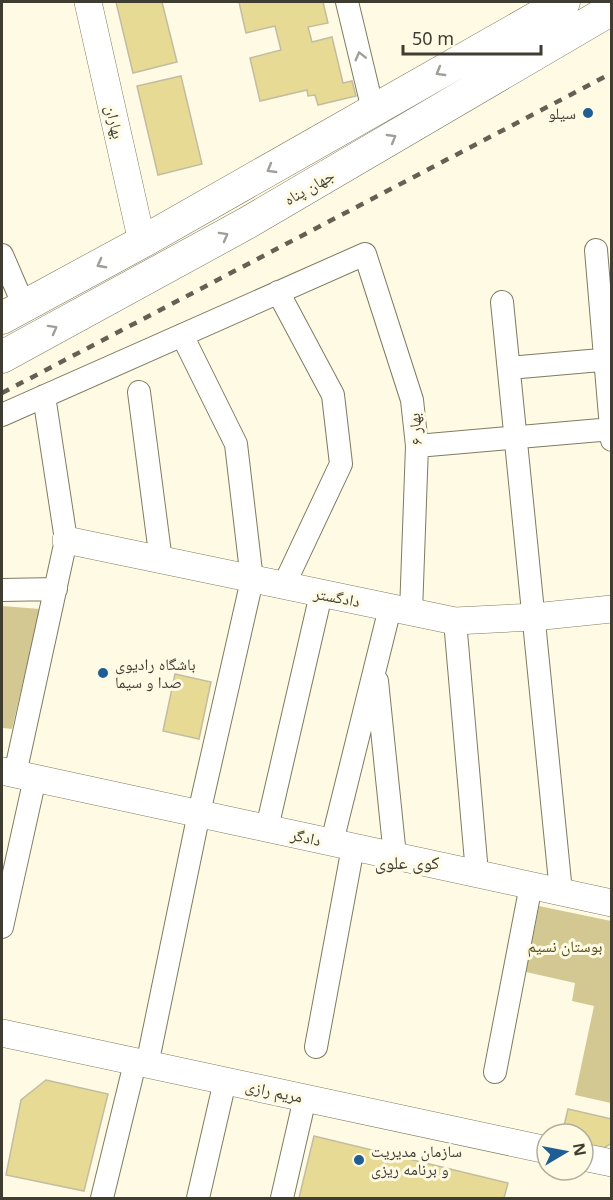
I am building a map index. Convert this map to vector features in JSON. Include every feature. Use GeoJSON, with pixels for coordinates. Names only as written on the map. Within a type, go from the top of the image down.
{"type":"FeatureCollection","features":[{"type":"Feature","properties":{"kind":"main road"},"geometry":{"type":"LineString","coordinates":[[13,312],[142,242],[564,2]]}},
{"type":"Feature","properties":{"kind":"main road","name":"جهان پناه"},"geometry":{"type":"LineString","coordinates":[[2,357],[247,223],[612,9]]}},
{"type":"Feature","properties":{"kind":"street","name":"بهاران"},"geometry":{"type":"LineString","coordinates":[[88,2],[142,242]]}},
{"type":"Feature","properties":{"kind":"street"},"geometry":{"type":"LineString","coordinates":[[347,2],[373,110]]}},
{"type":"Feature","properties":{"kind":"street"},"geometry":{"type":"LineString","coordinates":[[417,446],[516,437],[611,433],[608,360],[596,250]]}},
{"type":"Feature","properties":{"kind":"street","name":"بهار ۶"},"geometry":{"type":"LineString","coordinates":[[278,292],[365,254],[412,400],[417,446],[400,610],[376,666],[343,844],[316,1047]]}},
{"type":"Feature","properties":{"kind":"street"},"geometry":{"type":"LineString","coordinates":[[2,255],[13,312]]}},
{"type":"Feature","properties":{"kind":"street"},"geometry":{"type":"LineString","coordinates":[[2,415],[278,292],[333,394],[341,464],[283,586]]}},
{"type":"Feature","properties":{"kind":"street"},"geometry":{"type":"LineString","coordinates":[[502,302],[561,892]]}},
{"type":"Feature","properties":{"kind":"street"},"geometry":{"type":"LineString","coordinates":[[102,1198],[141,1064],[252,580],[236,444],[182,335]]}},
{"type":"Feature","properties":{"kind":"street"},"geometry":{"type":"LineString","coordinates":[[509,368],[608,360]]}},
{"type":"Feature","properties":{"kind":"street"},"geometry":{"type":"LineString","coordinates":[[139,392],[161,561]]}},
{"type":"Feature","properties":{"kind":"street"},"geometry":{"type":"LineString","coordinates":[[2,927],[17,774],[66,540],[44,396]]}},
{"type":"Feature","properties":{"kind":"street","name":"دادگستر"},"geometry":{"type":"LineString","coordinates":[[66,540],[455,621],[534,617],[612,609]]}},
{"type":"Feature","properties":{"kind":"street"},"geometry":{"type":"LineString","coordinates":[[2,590],[56,589]]}},
{"type":"Feature","properties":{"kind":"street"},"geometry":{"type":"LineString","coordinates":[[267,828],[321,594]]}},
{"type":"Feature","properties":{"kind":"street"},"geometry":{"type":"LineString","coordinates":[[455,621],[477,873]]}},
{"type":"Feature","properties":{"kind":"street"},"geometry":{"type":"LineString","coordinates":[[376,666],[395,856]]}},
{"type":"Feature","properties":{"kind":"street"},"geometry":{"type":"LineString","coordinates":[[2,748],[17,774]]}},
{"type":"Feature","properties":{"kind":"street","name":"دادگر"},"geometry":{"type":"LineString","coordinates":[[17,774],[612,903]]}},
{"type":"Feature","properties":{"kind":"street"},"geometry":{"type":"LineString","coordinates":[[495,1072],[531,885]]}},
{"type":"Feature","properties":{"kind":"street","name":"مریم رازی"},"geometry":{"type":"LineString","coordinates":[[3,1040],[141,1064],[535,1147]]}},
{"type":"Feature","properties":{"kind":"street"},"geometry":{"type":"LineString","coordinates":[[198,1198],[225,1081]]}},
{"type":"Feature","properties":{"kind":"street"},"geometry":{"type":"LineString","coordinates":[[282,1198],[305,1098]]}},
{"type":"Feature","properties":{"kind":"street"},"geometry":{"type":"LineString","coordinates":[[595,1159],[612,1163]]}},
{"type":"Feature","properties":{"kind":"green space"},"geometry":{"type":"Polygon","coordinates":[[[2,606],[40,609],[12,729],[3,728],[2,725],[2,606]]]}},
{"type":"Feature","properties":{"kind":"green space","name":"بوستان نسیم"},"geometry":{"type":"Polygon","coordinates":[[[539,906],[611,921],[611,1103],[575,1095],[594,1006],[572,1001],[575,983],[526,972],[539,906]]]}},
{"type":"Feature","properties":{"kind":"building"},"geometry":{"type":"Polygon","coordinates":[[[116,2],[162,2],[177,62],[133,73],[116,2]]]}},
{"type":"Feature","properties":{"kind":"building"},"geometry":{"type":"Polygon","coordinates":[[[239,2],[323,2],[328,23],[308,27],[312,42],[332,37],[343,83],[352,81],[356,96],[318,105],[315,95],[308,96],[307,90],[260,101],[250,58],[281,50],[275,26],[246,33],[239,2]]]}},
{"type":"Feature","properties":{"kind":"building"},"geometry":{"type":"Polygon","coordinates":[[[181,76],[202,164],[158,175],[137,86],[181,76]]]}},
{"type":"Feature","properties":{"kind":"building"},"geometry":{"type":"Polygon","coordinates":[[[175,674],[211,682],[199,739],[163,731],[175,674]]]}},
{"type":"Feature","properties":{"kind":"building"},"geometry":{"type":"Polygon","coordinates":[[[46,1080],[108,1094],[84,1191],[6,1175],[21,1100],[46,1080]]]}},
{"type":"Feature","properties":{"kind":"building"},"geometry":{"type":"Polygon","coordinates":[[[568,1109],[612,1119],[612,1143],[602,1149],[595,1147],[595,1122],[565,1122],[568,1109]]]}},
{"type":"Feature","properties":{"kind":"building","name":"سازمان مدیریت و برنامه ریزی"},"geometry":{"type":"Polygon","coordinates":[[[314,1136],[508,1183],[504,1198],[299,1198],[314,1136]]]}},
{"type":"Feature","properties":{"kind":"railway"},"geometry":{"type":"LineString","coordinates":[[2,393],[612,73]]}},
{"type":"Feature","properties":{"kind":"place","name":"سیلو"},"geometry":{"type":"Point","coordinates":[588,113]}},
{"type":"Feature","properties":{"kind":"place","name":"باشگاه رادیوی صدا و سیما"},"geometry":{"type":"Point","coordinates":[103,673]}},
{"type":"Feature","properties":{"kind":"place","name":"سازمان مدیریت و برنامه ریزی"},"geometry":{"type":"Point","coordinates":[359,1160]}},
{"type":"Feature","properties":{"kind":"district","name":"کوی علوی"},"geometry":{"type":"Point","coordinates":[407,862]}}]}
